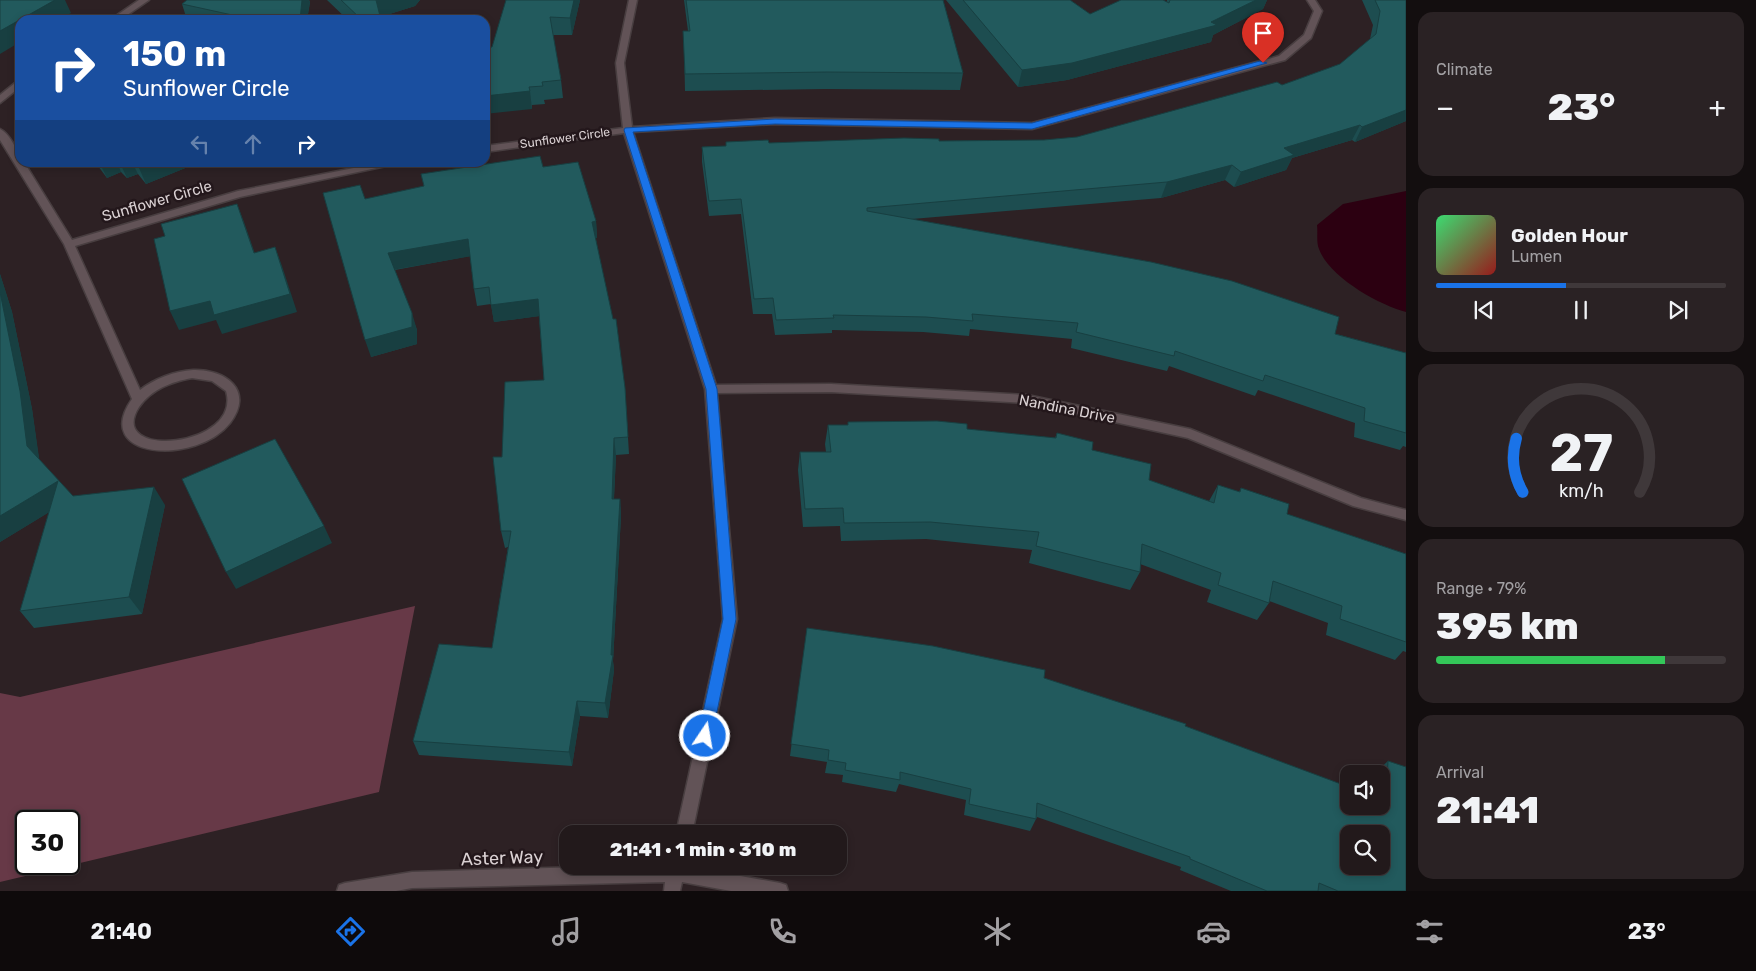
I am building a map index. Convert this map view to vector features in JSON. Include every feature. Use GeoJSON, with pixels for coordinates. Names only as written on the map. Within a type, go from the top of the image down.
{"type":"FeatureCollection","features":[{"type":"Feature","properties":{"kind":"street"},"geometry":{"type":"LineString","coordinates":[[122,15],[145,0]]}},
{"type":"Feature","properties":{"kind":"street"},"geometry":{"type":"LineString","coordinates":[[633,0],[620,63],[628,130],[711,389],[730,619],[686,825]]}},
{"type":"Feature","properties":{"kind":"street","name":"Sunflower Circle"},"geometry":{"type":"LineString","coordinates":[[490,148],[628,130],[775,121],[1032,126],[1282,58],[1308,36],[1318,11],[1311,0]]}},
{"type":"Feature","properties":{"kind":"street"},"geometry":{"type":"LineString","coordinates":[[0,100],[15,86]]}},
{"type":"Feature","properties":{"kind":"street"},"geometry":{"type":"LineString","coordinates":[[0,132],[15,156]]}},
{"type":"Feature","properties":{"kind":"street"},"geometry":{"type":"LineString","coordinates":[[22,167],[69,244],[138,399]]}},
{"type":"Feature","properties":{"kind":"street","name":"Sunflower Circle"},"geometry":{"type":"LineString","coordinates":[[69,244],[238,194],[376,167]]}},
{"type":"Feature","properties":{"kind":"street"},"geometry":{"type":"LineString","coordinates":[[192,374],[210,375],[225,381],[233,392],[233,405],[226,420],[212,433],[192,443],[171,448],[151,446],[136,439],[129,428],[129,414],[138,399],[153,387],[172,378],[192,374]]}},
{"type":"Feature","properties":{"kind":"street","name":"Nandina Drive"},"geometry":{"type":"LineString","coordinates":[[711,389],[831,388],[1027,399],[1190,434],[1358,502],[1406,515]]}},
{"type":"Feature","properties":{"kind":"street","name":"Aster Way"},"geometry":{"type":"LineString","coordinates":[[345,891],[412,880],[559,874]]}},
{"type":"Feature","properties":{"kind":"street"},"geometry":{"type":"LineString","coordinates":[[672,891],[676,875]]}},
{"type":"Feature","properties":{"kind":"street","name":"Aster Way"},"geometry":{"type":"LineString","coordinates":[[702,875],[780,891]]}},
{"type":"Feature","properties":{"kind":"shaded area"},"geometry":{"type":"Polygon","coordinates":[[[1406,191],[1406,312],[1369,296],[1333,270],[1319,249],[1317,225],[1343,204],[1406,191]]]}},
{"type":"Feature","properties":{"kind":"shaded area"},"geometry":{"type":"Polygon","coordinates":[[[415,606],[379,792],[80,863],[80,810],[15,810],[15,875],[29,875],[0,882],[0,693],[20,697],[415,606]]]}},
{"type":"Feature","properties":{"kind":"building"},"geometry":{"type":"Polygon","coordinates":[[[0,0],[55,0],[28,15],[15,15],[15,23],[0,31],[0,0]]]}},
{"type":"Feature","properties":{"kind":"building"},"geometry":{"type":"Polygon","coordinates":[[[187,0],[302,0],[300,15],[232,15],[182,4],[187,0]]]}},
{"type":"Feature","properties":{"kind":"building"},"geometry":{"type":"Polygon","coordinates":[[[341,0],[376,0],[380,15],[357,15],[341,0]]]}},
{"type":"Feature","properties":{"kind":"building"},"geometry":{"type":"Polygon","coordinates":[[[506,0],[574,0],[570,18],[550,17],[561,80],[542,82],[543,86],[529,87],[530,91],[490,95],[490,47],[492,47],[506,0]]]}},
{"type":"Feature","properties":{"kind":"building"},"geometry":{"type":"Polygon","coordinates":[[[686,0],[943,0],[963,73],[685,74],[683,31],[690,31],[686,0]]]}},
{"type":"Feature","properties":{"kind":"building"},"geometry":{"type":"Polygon","coordinates":[[[963,0],[1070,0],[1090,14],[1121,0],[1163,0],[1169,3],[1170,0],[1256,0],[1211,22],[1217,25],[1072,63],[1022,70],[963,0]]]}},
{"type":"Feature","properties":{"kind":"building"},"geometry":{"type":"Polygon","coordinates":[[[1375,0],[1406,0],[1406,110],[1362,127],[1360,125],[1284,148],[1294,155],[1241,172],[1232,165],[1167,182],[867,208],[867,211],[1151,262],[1232,281],[1339,317],[1335,334],[1406,353],[1406,433],[1364,421],[1365,408],[1265,375],[1263,381],[1175,351],[1174,356],[1076,332],[1078,323],[972,314],[973,321],[926,317],[833,315],[834,318],[776,320],[773,298],[754,299],[741,199],[709,201],[702,147],[726,146],[726,142],[768,140],[769,143],[904,138],[939,139],[939,141],[1044,140],[1077,137],[1277,82],[1282,85],[1340,64],[1376,34],[1380,11],[1375,0]]]}},
{"type":"Feature","properties":{"kind":"building"},"geometry":{"type":"Polygon","coordinates":[[[540,156],[543,167],[578,162],[596,221],[592,222],[613,319],[616,319],[625,388],[628,437],[614,438],[612,499],[620,499],[611,655],[613,655],[605,703],[577,701],[569,752],[413,741],[439,644],[492,648],[511,531],[501,531],[493,457],[502,457],[505,382],[544,380],[538,299],[491,305],[489,287],[474,289],[468,239],[388,253],[412,313],[412,327],[365,340],[323,193],[360,185],[365,199],[424,186],[421,174],[467,167],[490,167],[490,164],[540,156]]]}},
{"type":"Feature","properties":{"kind":"building"},"geometry":{"type":"Polygon","coordinates":[[[237,204],[254,253],[275,247],[290,294],[214,315],[210,301],[170,311],[154,239],[165,236],[161,224],[237,204]]]}},
{"type":"Feature","properties":{"kind":"building"},"geometry":{"type":"Polygon","coordinates":[[[0,292],[20,391],[27,446],[73,496],[154,487],[129,597],[20,611],[58,481],[0,516],[0,292]]]}},
{"type":"Feature","properties":{"kind":"building"},"geometry":{"type":"Polygon","coordinates":[[[937,421],[967,424],[967,429],[1056,438],[1057,433],[1093,442],[1092,450],[1151,464],[1149,480],[1214,503],[1218,485],[1240,492],[1241,488],[1289,504],[1287,514],[1406,554],[1406,642],[1340,619],[1342,606],[1273,581],[1269,603],[1218,585],[1221,573],[1142,544],[1140,572],[1036,546],[1039,532],[930,522],[844,523],[843,508],[805,509],[800,452],[831,452],[828,425],[848,425],[848,422],[937,421]]]}},
{"type":"Feature","properties":{"kind":"building"},"geometry":{"type":"Polygon","coordinates":[[[275,439],[324,526],[226,572],[182,479],[275,439]]]}},
{"type":"Feature","properties":{"kind":"building"},"geometry":{"type":"Polygon","coordinates":[[[807,628],[933,646],[1045,670],[1044,678],[1186,724],[1185,726],[1340,784],[1340,815],[1390,815],[1390,765],[1388,765],[1388,761],[1406,767],[1406,891],[1338,891],[1319,883],[1318,891],[1267,891],[1190,859],[1190,857],[1037,803],[1036,819],[969,804],[971,789],[900,772],[900,780],[845,770],[846,763],[828,760],[829,750],[791,744],[807,628]]]}},
{"type":"Feature","properties":{"kind":"route"},"geometry":{"type":"LineString","coordinates":[[705,736],[730,619],[711,389],[628,130],[775,121],[1032,126],[1263,63]]}}]}
